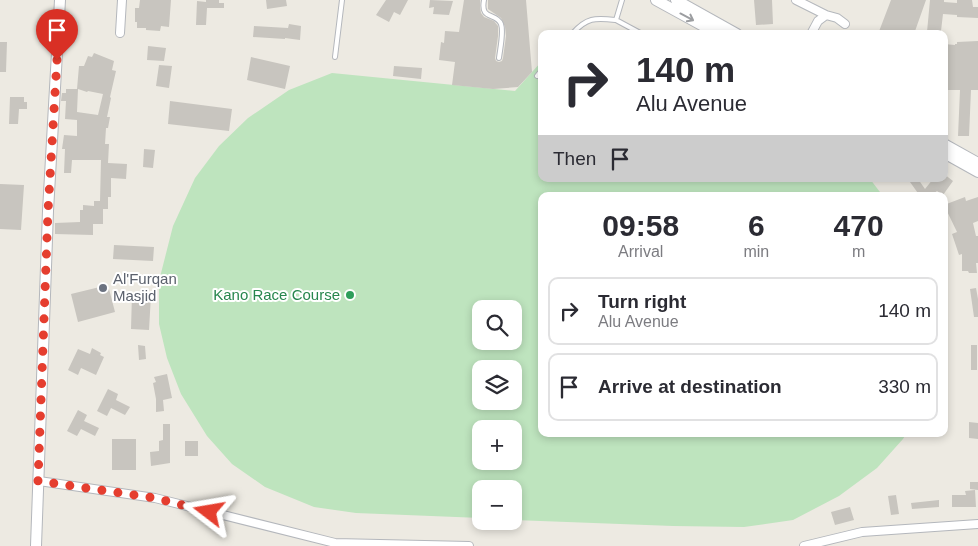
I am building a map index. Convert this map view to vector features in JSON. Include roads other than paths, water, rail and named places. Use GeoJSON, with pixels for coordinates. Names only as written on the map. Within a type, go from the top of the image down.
{"type":"FeatureCollection","features":[{"type":"Feature","properties":{"kind":"street"},"geometry":{"type":"LineString","coordinates":[[36,546],[48,211],[60,0]]}},
{"type":"Feature","properties":{"kind":"street"},"geometry":{"type":"LineString","coordinates":[[120,33],[122,0]]}},
{"type":"Feature","properties":{"kind":"street"},"geometry":{"type":"LineString","coordinates":[[656,0],[711,30]]}},
{"type":"Feature","properties":{"kind":"street"},"geometry":{"type":"LineString","coordinates":[[676,0],[730,30]]}},
{"type":"Feature","properties":{"kind":"street"},"geometry":{"type":"LineString","coordinates":[[796,0],[826,16],[837,18],[845,24]]}},
{"type":"Feature","properties":{"kind":"street"},"geometry":{"type":"LineString","coordinates":[[813,30],[818,21],[826,16]]}},
{"type":"Feature","properties":{"kind":"street"},"geometry":{"type":"LineString","coordinates":[[948,146],[978,163]]}},
{"type":"Feature","properties":{"kind":"street"},"geometry":{"type":"LineString","coordinates":[[948,155],[978,172]]}},
{"type":"Feature","properties":{"kind":"street"},"geometry":{"type":"LineString","coordinates":[[38,481],[155,498],[334,544],[470,546]]}},
{"type":"Feature","properties":{"kind":"street"},"geometry":{"type":"LineString","coordinates":[[804,546],[862,532],[978,524]]}},
{"type":"Feature","properties":{"kind":"lane"},"geometry":{"type":"LineString","coordinates":[[335,56],[342,0]]}},
{"type":"Feature","properties":{"kind":"lane"},"geometry":{"type":"LineString","coordinates":[[484,0],[484,12],[499,20],[502,27],[498,58]]}},
{"type":"Feature","properties":{"kind":"lane"},"geometry":{"type":"LineString","coordinates":[[616,20],[622,0]]}},
{"type":"Feature","properties":{"kind":"lane"},"geometry":{"type":"LineString","coordinates":[[576,30],[586,21],[596,18],[616,20],[635,30]]}},
{"type":"Feature","properties":{"kind":"place","name":"Al'Furqan Masjid"},"geometry":{"type":"Point","coordinates":[103,288]}},
{"type":"Feature","properties":{"kind":"place","name":"Kano Race Course"},"geometry":{"type":"Point","coordinates":[350,295]}}]}
